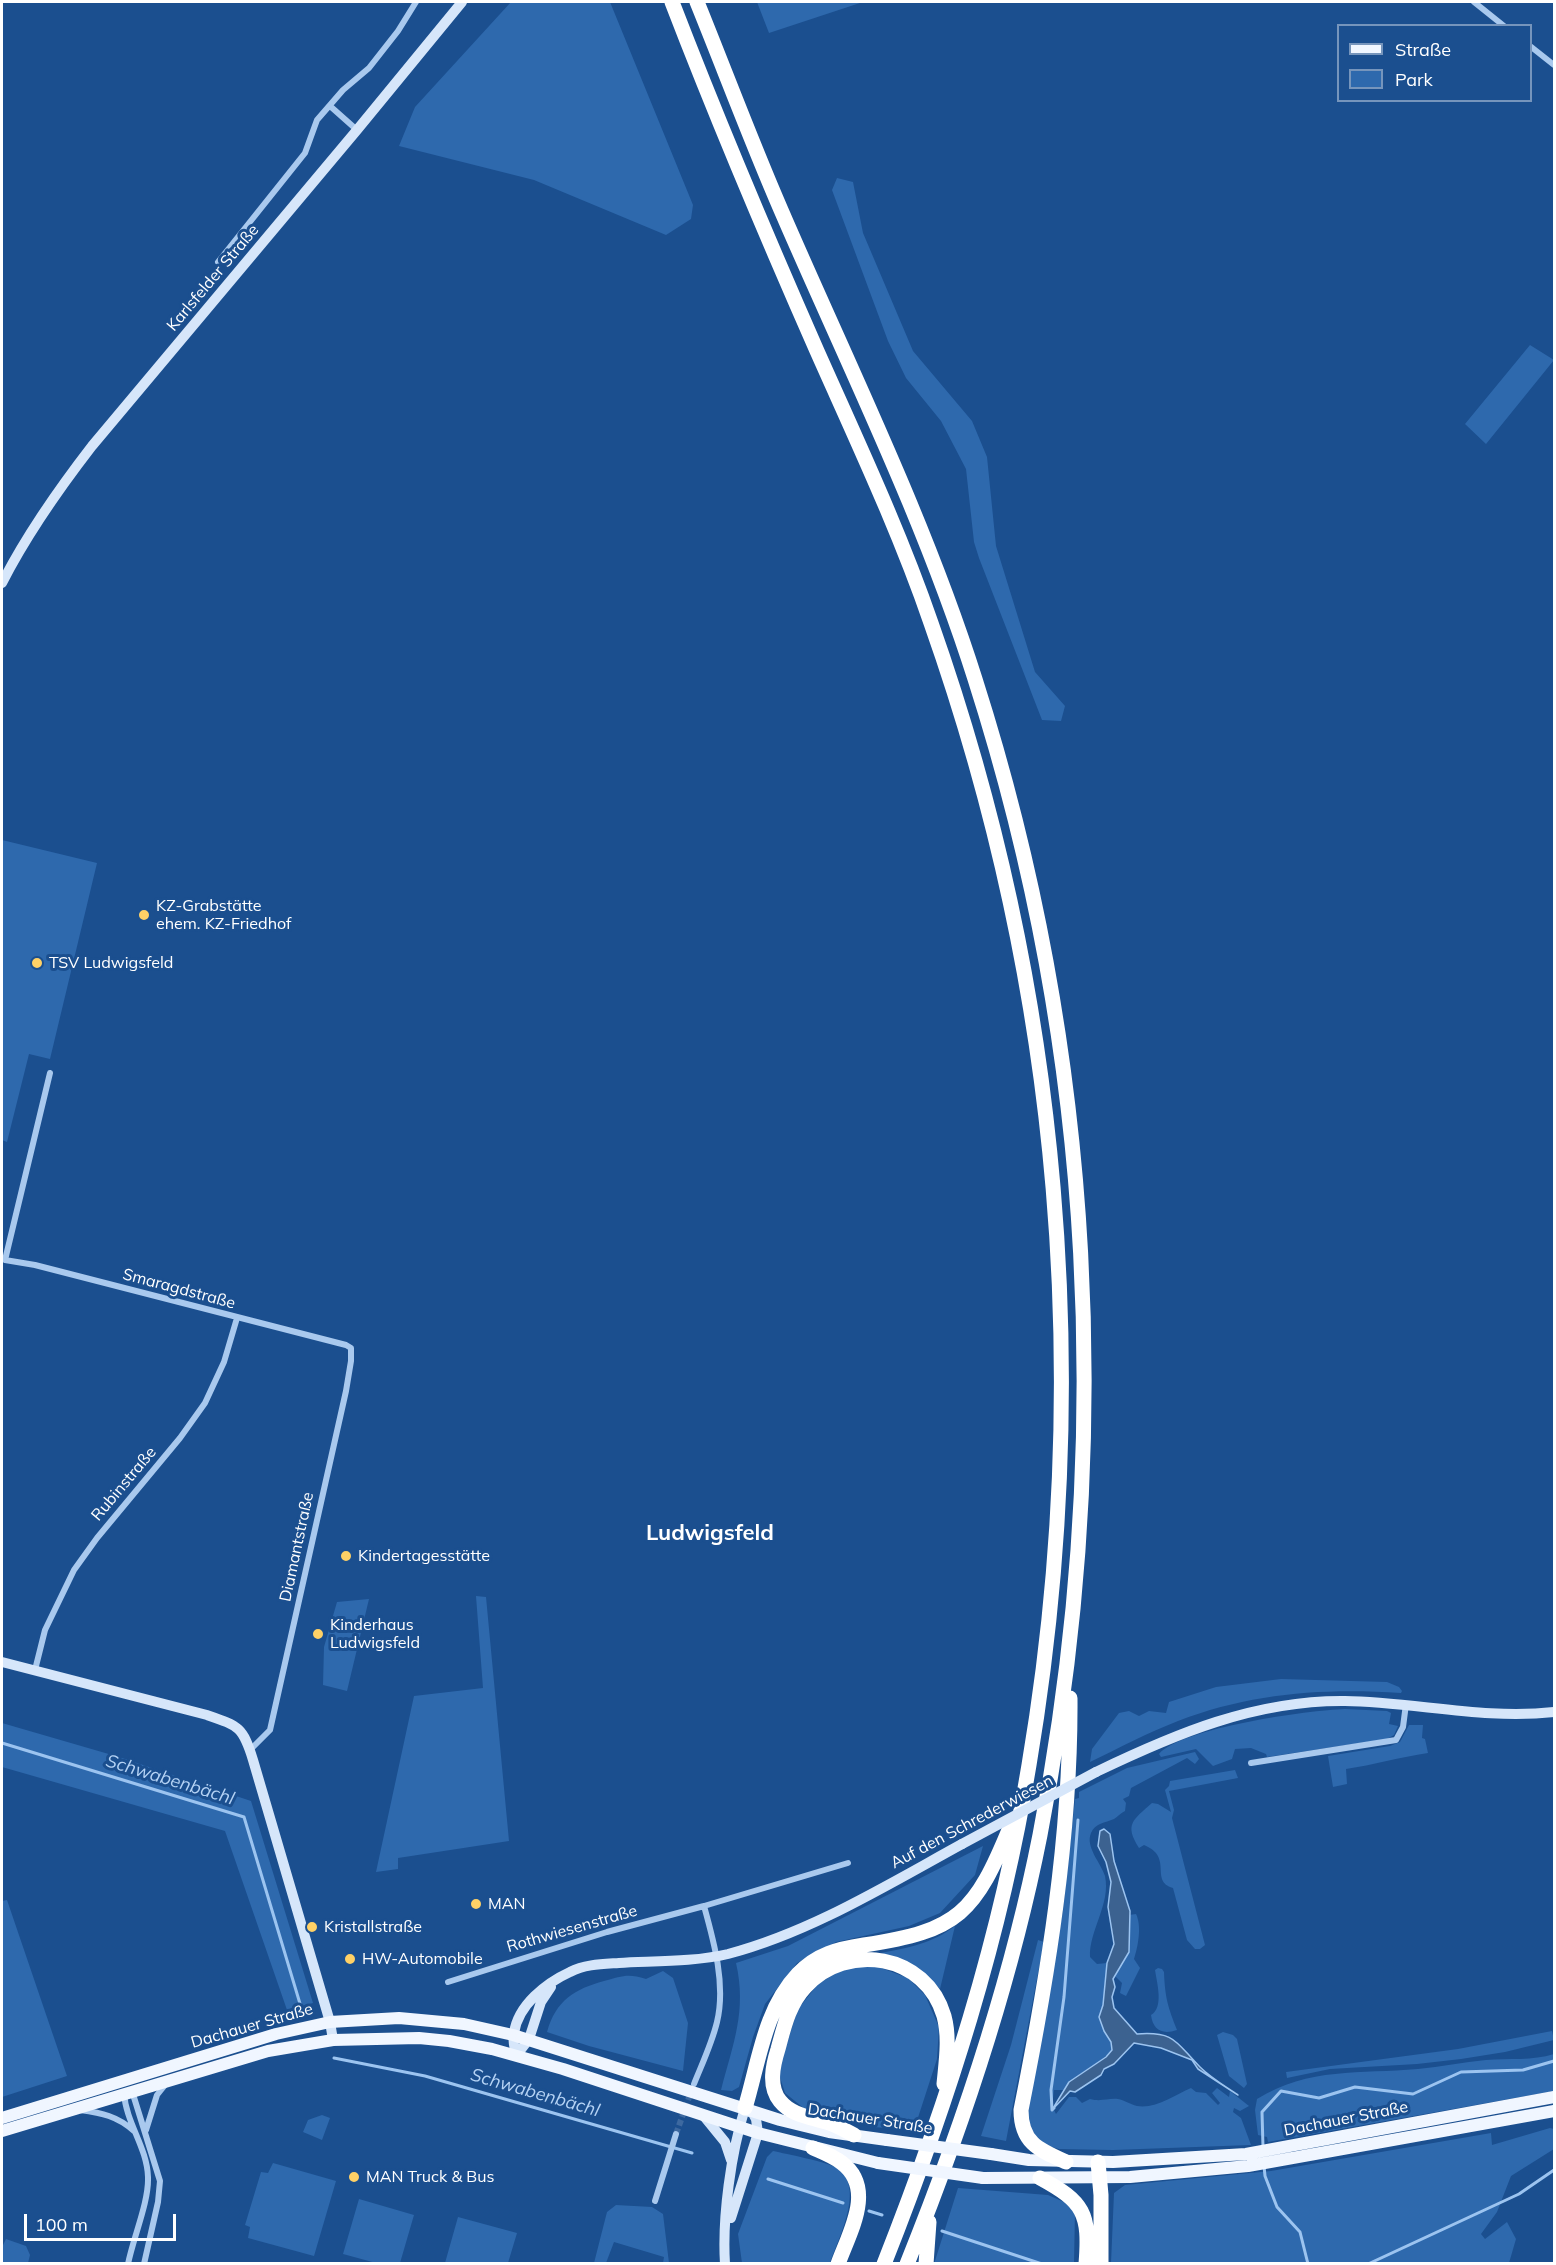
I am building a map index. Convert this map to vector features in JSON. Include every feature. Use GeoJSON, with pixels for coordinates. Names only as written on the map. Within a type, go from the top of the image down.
{"type":"FeatureCollection","features":[{"type":"Feature","properties":{"kind":"highway"},"geometry":{"type":"LineString","coordinates":[[672,2],[754,208],[883,499],[920,593],[974,755],[1005,875],[1024,965],[1052,1165],[1061,1310],[1060,1479],[1048,1629],[1025,1789],[989,1949],[958,2061],[884,2264]]}},
{"type":"Feature","properties":{"kind":"highway"},"geometry":{"type":"LineString","coordinates":[[697,2],[778,204],[904,490],[941,580],[974,675],[1018,831],[1047,962],[1062,1050],[1072,1138],[1083,1274],[1085,1357],[1082,1500],[1063,1699],[1050,1781],[1026,1896],[982,2059],[931,2205],[907,2264]]}},
{"type":"Feature","properties":{"kind":"highway"},"geometry":{"type":"LineString","coordinates":[[1066,2162],[1036,2147],[1026,2137],[1021,2123],[1021,2110],[1037,2029],[1062,1851],[1071,1760],[1070,1638]]}},
{"type":"Feature","properties":{"kind":"highway"},"geometry":{"type":"LineString","coordinates":[[748,2109],[767,2028],[780,1999],[799,1973],[824,1954],[918,1935],[956,1916],[978,1893],[987,1879],[1025,1789]]}},
{"type":"Feature","properties":{"kind":"highway"},"geometry":{"type":"LineString","coordinates":[[854,2135],[829,2123],[794,2112],[780,2102],[772,2079],[786,2021],[795,2001],[807,1985],[831,1966],[876,1958],[899,1965],[920,1979],[936,1998],[945,2019],[946,2034],[943,2105]]}},
{"type":"Feature","properties":{"kind":"highway"},"geometry":{"type":"LineString","coordinates":[[813,2148],[844,2164],[852,2173],[858,2186],[860,2200],[838,2264]]}},
{"type":"Feature","properties":{"kind":"highway"},"geometry":{"type":"LineString","coordinates":[[1098,2162],[1101,2264]]}},
{"type":"Feature","properties":{"kind":"highway"},"geometry":{"type":"LineString","coordinates":[[1040,2178],[1067,2193],[1082,2209],[1085,2219],[1086,2264]]}},
{"type":"Feature","properties":{"kind":"highway"},"geometry":{"type":"LineString","coordinates":[[926,2264],[931,2205]]}},
{"type":"Feature","properties":{"kind":"main road","name":"Dachauer Straße"},"geometry":{"type":"LineString","coordinates":[[2,2118],[276,2034],[330,2022],[376,2018],[464,2024],[513,2035],[748,2109],[830,2132],[1029,2160],[1066,2162],[1247,2160]]}},
{"type":"Feature","properties":{"kind":"main road","name":"Dachauer Straße"},"geometry":{"type":"LineString","coordinates":[[2,2131],[268,2051],[333,2040],[387,2037],[449,2040],[516,2056],[739,2127],[813,2148],[878,2163],[983,2178],[1099,2178],[1247,2160],[1554,2111]]}},
{"type":"Feature","properties":{"kind":"main road","name":"Dachauer Straße"},"geometry":{"type":"LineString","coordinates":[[1271,2156],[1554,2097]]}},
{"type":"Feature","properties":{"kind":"street","name":"Karlsfelder Straße"},"geometry":{"type":"LineString","coordinates":[[218,262],[305,153],[317,120],[343,90],[369,68],[398,31],[416,2]]}},
{"type":"Feature","properties":{"kind":"street","name":"Karlsfelder Straße"},"geometry":{"type":"LineString","coordinates":[[2,584],[27,536],[67,478],[462,2]]}},
{"type":"Feature","properties":{"kind":"street"},"geometry":{"type":"LineString","coordinates":[[1474,2],[1502,24]]}},
{"type":"Feature","properties":{"kind":"street"},"geometry":{"type":"LineString","coordinates":[[1532,48],[1554,65]]}},
{"type":"Feature","properties":{"kind":"street"},"geometry":{"type":"LineString","coordinates":[[330,106],[357,130]]}},
{"type":"Feature","properties":{"kind":"street"},"geometry":{"type":"LineString","coordinates":[[3,1261],[50,1073]]}},
{"type":"Feature","properties":{"kind":"street","name":"Smaragdstraße"},"geometry":{"type":"LineString","coordinates":[[3,1261],[35,1265],[346,1345]]}},
{"type":"Feature","properties":{"kind":"street","name":"Rubinstraße"},"geometry":{"type":"LineString","coordinates":[[35,1670],[45,1630],[74,1570],[97,1538],[180,1438],[205,1403],[224,1362],[237,1318]]}},
{"type":"Feature","properties":{"kind":"street","name":"Diamantstraße"},"geometry":{"type":"LineString","coordinates":[[250,1750],[270,1730],[346,1391],[351,1361],[351,1348],[346,1345]]}},
{"type":"Feature","properties":{"kind":"street"},"geometry":{"type":"LineString","coordinates":[[2,1662],[238,1727],[250,1750],[330,2022],[333,2040]]}},
{"type":"Feature","properties":{"kind":"street","name":"Auf den Schrederwiesen"},"geometry":{"type":"LineString","coordinates":[[513,2035],[518,2019],[535,1995],[571,1971],[586,1966],[716,1956],[763,1943],[800,1929],[1096,1773],[1168,1738],[1222,1719],[1301,1704],[1343,1701],[1406,1704],[1487,1714],[1554,1712]]}},
{"type":"Feature","properties":{"kind":"street"},"geometry":{"type":"LineString","coordinates":[[1251,1763],[1396,1740],[1403,1727],[1406,1704]]}},
{"type":"Feature","properties":{"kind":"street","name":"Rothwiesenstraße"},"geometry":{"type":"LineString","coordinates":[[448,1982],[607,1932],[848,1863]]}},
{"type":"Feature","properties":{"kind":"street"},"geometry":{"type":"LineString","coordinates":[[694,2084],[718,2021],[721,1994],[716,1956],[704,1906]]}},
{"type":"Feature","properties":{"kind":"street"},"geometry":{"type":"LineString","coordinates":[[516,2056],[528,2039],[541,2002],[554,1982]]}},
{"type":"Feature","properties":{"kind":"street"},"geometry":{"type":"LineString","coordinates":[[513,2035],[516,2056]]}},
{"type":"Feature","properties":{"kind":"street"},"geometry":{"type":"LineString","coordinates":[[125,2080],[146,2131],[160,2181],[158,2202],[144,2264]]}},
{"type":"Feature","properties":{"kind":"street"},"geometry":{"type":"LineString","coordinates":[[146,2131],[157,2095],[167,2082]]}},
{"type":"Feature","properties":{"kind":"street"},"geometry":{"type":"LineString","coordinates":[[128,2264],[147,2191],[148,2177],[146,2161],[134,2132],[129,2093]]}},
{"type":"Feature","properties":{"kind":"street"},"geometry":{"type":"LineString","coordinates":[[725,2236],[759,2133],[756,2119],[748,2109],[739,2127],[732,2167],[725,2236],[725,2264]]}},
{"type":"Feature","properties":{"kind":"street"},"geometry":{"type":"LineString","coordinates":[[74,2110],[110,2115],[125,2123],[134,2132]]}},
{"type":"Feature","properties":{"kind":"street"},"geometry":{"type":"LineString","coordinates":[[703,2115],[724,2142],[731,2157],[732,2167]]}},
{"type":"Feature","properties":{"kind":"street"},"geometry":{"type":"LineString","coordinates":[[655,2201],[676,2134]]}},
{"type":"Feature","properties":{"kind":"green space"},"geometry":{"type":"Polygon","coordinates":[[[511,2],[610,2],[693,205],[691,219],[666,235],[534,180],[399,146],[415,107],[511,2]]]}},
{"type":"Feature","properties":{"kind":"green space"},"geometry":{"type":"Polygon","coordinates":[[[757,2],[863,2],[769,33],[757,2]]]}},
{"type":"Feature","properties":{"kind":"green space"},"geometry":{"type":"Polygon","coordinates":[[[837,178],[853,182],[863,233],[913,351],[972,421],[987,457],[996,546],[1035,672],[1065,706],[1061,721],[1042,720],[974,542],[966,469],[941,421],[906,378],[888,341],[832,190],[837,178]]]}},
{"type":"Feature","properties":{"kind":"green space"},"geometry":{"type":"Polygon","coordinates":[[[1530,345],[1554,360],[1486,444],[1465,424],[1530,345]]]}},
{"type":"Feature","properties":{"kind":"green space","name":"TSV Ludwigsfeld"},"geometry":{"type":"Polygon","coordinates":[[[2,840],[97,863],[50,1059],[29,1054],[7,1142],[2,1140],[2,840]]]}},
{"type":"Feature","properties":{"kind":"green space"},"geometry":{"type":"Polygon","coordinates":[[[476,1596],[486,1597],[509,1841],[398,1858],[398,1869],[376,1872],[414,1696],[483,1688],[476,1596]]]}},
{"type":"Feature","properties":{"kind":"green space"},"geometry":{"type":"Polygon","coordinates":[[[369,1599],[347,1691],[323,1685],[324,1647],[337,1602],[369,1599]]]}},
{"type":"Feature","properties":{"kind":"green space"},"geometry":{"type":"Polygon","coordinates":[[[1281,1679],[1387,1682],[1399,1687],[1402,1691],[1401,1693],[1315,1692],[1233,1704],[1167,1726],[1090,1762],[1092,1749],[1119,1713],[1129,1711],[1139,1716],[1149,1711],[1166,1713],[1169,1702],[1216,1687],[1281,1679]]]}},
{"type":"Feature","properties":{"kind":"green space"},"geometry":{"type":"Polygon","coordinates":[[[1345,1709],[1387,1711],[1391,1713],[1389,1724],[1398,1726],[1394,1735],[1387,1739],[1267,1757],[1266,1754],[1251,1748],[1235,1749],[1232,1759],[1213,1766],[1196,1749],[1161,1757],[1159,1754],[1192,1736],[1218,1729],[1276,1717],[1345,1709]]]}},
{"type":"Feature","properties":{"kind":"green space"},"geometry":{"type":"Polygon","coordinates":[[[2,1723],[119,1757],[251,1801],[313,2003],[287,2010],[225,1831],[2,1767],[2,1723]]]}},
{"type":"Feature","properties":{"kind":"green space"},"geometry":{"type":"Polygon","coordinates":[[[1409,1725],[1423,1725],[1422,1738],[1425,1739],[1428,1753],[1346,1769],[1347,1784],[1333,1787],[1328,1756],[1390,1746],[1400,1742],[1409,1725]]]}},
{"type":"Feature","properties":{"kind":"green space"},"geometry":{"type":"Polygon","coordinates":[[[1195,1752],[1199,1759],[1195,1764],[1187,1758],[1131,1788],[1129,1796],[1123,1799],[1126,1803],[1125,1811],[1114,1819],[1098,1825],[1091,1833],[1090,1844],[1105,1876],[1106,1886],[1090,1957],[1097,1964],[1107,1963],[1100,2017],[1112,2050],[1074,2079],[1064,2090],[1054,2090],[1052,2106],[1056,2114],[1069,2097],[1076,2097],[1082,2103],[1090,2099],[1118,2099],[1137,2106],[1144,2106],[1172,2098],[1191,2088],[1196,2092],[1206,2093],[1218,2105],[1220,2103],[1212,2093],[1217,2088],[1229,2097],[1230,2091],[1249,2106],[1240,2111],[1234,2108],[1233,2112],[1241,2118],[1251,2145],[1113,2150],[1051,2147],[1044,2144],[1032,2132],[1026,2111],[1063,1911],[1075,1799],[1079,1798],[1079,1792],[1127,1768],[1195,1752]]]}},
{"type":"Feature","properties":{"kind":"green space"},"geometry":{"type":"Polygon","coordinates":[[[1235,1770],[1238,1778],[1169,1791],[1174,1810],[1172,1818],[1205,1945],[1200,1949],[1195,1949],[1187,1940],[1173,1888],[1166,1885],[1163,1880],[1158,1856],[1144,1845],[1139,1848],[1132,1833],[1133,1823],[1152,1803],[1171,1812],[1165,1790],[1170,1781],[1235,1770]]]}},
{"type":"Feature","properties":{"kind":"green space"},"geometry":{"type":"Polygon","coordinates":[[[983,1846],[975,1875],[940,1913],[909,1926],[836,1942],[797,1963],[765,2004],[739,2087],[732,2091],[721,2090],[734,2042],[739,2012],[739,1980],[736,1963],[788,1946],[983,1846]]]}},
{"type":"Feature","properties":{"kind":"green space"},"geometry":{"type":"Polygon","coordinates":[[[7,1900],[67,2076],[2,2097],[2,1901],[7,1900]]]}},
{"type":"Feature","properties":{"kind":"green space"},"geometry":{"type":"Polygon","coordinates":[[[1136,1914],[1139,1930],[1134,1959],[1140,1968],[1126,1996],[1120,1993],[1122,1983],[1114,1975],[1129,1952],[1129,1915],[1136,1914]]]}},
{"type":"Feature","properties":{"kind":"green space"},"geometry":{"type":"Polygon","coordinates":[[[955,1926],[940,1989],[915,1966],[881,1953],[929,1941],[955,1926]]]}},
{"type":"Feature","properties":{"kind":"green space"},"geometry":{"type":"Polygon","coordinates":[[[1038,1940],[1044,1942],[1006,2141],[981,2136],[1011,2045],[1038,1940]]]}},
{"type":"Feature","properties":{"kind":"green space"},"geometry":{"type":"Polygon","coordinates":[[[850,1965],[876,1966],[908,1978],[925,1995],[939,2027],[937,2059],[914,2130],[873,2127],[806,2110],[785,2093],[778,2071],[798,2009],[818,1984],[850,1965]]]}},
{"type":"Feature","properties":{"kind":"green space"},"geometry":{"type":"Polygon","coordinates":[[[1158,1968],[1164,1972],[1165,1989],[1177,2030],[1167,2032],[1159,2030],[1152,2020],[1151,2015],[1155,2012],[1159,2001],[1155,1970],[1158,1968]]]}},
{"type":"Feature","properties":{"kind":"green space"},"geometry":{"type":"Polygon","coordinates":[[[663,1971],[673,1978],[688,2023],[683,2071],[589,2046],[547,2032],[561,2004],[576,1992],[616,1978],[630,1976],[646,1979],[663,1971]]]}},
{"type":"Feature","properties":{"kind":"green space"},"geometry":{"type":"Polygon","coordinates":[[[1552,2031],[1554,2040],[1505,2052],[1461,2059],[1330,2069],[1287,2078],[1286,2072],[1458,2049],[1552,2031]]]}},
{"type":"Feature","properties":{"kind":"green space"},"geometry":{"type":"Polygon","coordinates":[[[1223,2032],[1237,2039],[1247,2084],[1244,2088],[1229,2076],[1217,2035],[1223,2032]]]}},
{"type":"Feature","properties":{"kind":"green space"},"geometry":{"type":"Polygon","coordinates":[[[1554,2054],[1554,2091],[1268,2142],[1267,2137],[1258,2135],[1255,2110],[1257,2099],[1296,2082],[1335,2074],[1418,2069],[1486,2060],[1537,2058],[1554,2054]]]}},
{"type":"Feature","properties":{"kind":"green space"},"geometry":{"type":"Polygon","coordinates":[[[322,2115],[330,2118],[322,2140],[303,2132],[308,2120],[322,2115]]]}},
{"type":"Feature","properties":{"kind":"green space"},"geometry":{"type":"Polygon","coordinates":[[[1550,2128],[1554,2129],[1554,2149],[1511,2176],[1497,2212],[1481,2234],[1485,2239],[1507,2222],[1516,2239],[1509,2263],[1111,2263],[1114,2193],[1125,2185],[1271,2171],[1491,2133],[1492,2145],[1550,2128]]]}},
{"type":"Feature","properties":{"kind":"green space"},"geometry":{"type":"Polygon","coordinates":[[[773,2151],[832,2166],[845,2177],[850,2200],[830,2263],[742,2263],[738,2234],[767,2157],[773,2151]]]}},
{"type":"Feature","properties":{"kind":"green space"},"geometry":{"type":"Polygon","coordinates":[[[273,2163],[336,2181],[314,2256],[248,2238],[250,2227],[245,2225],[261,2172],[268,2173],[273,2163]]]}},
{"type":"Feature","properties":{"kind":"green space"},"geometry":{"type":"Polygon","coordinates":[[[958,2188],[1048,2195],[1064,2202],[1075,2212],[1074,2263],[934,2264],[958,2188]]]}},
{"type":"Feature","properties":{"kind":"green space"},"geometry":{"type":"Polygon","coordinates":[[[359,2199],[414,2215],[400,2263],[376,2263],[343,2254],[359,2199]]]}},
{"type":"Feature","properties":{"kind":"green space"},"geometry":{"type":"Polygon","coordinates":[[[616,2205],[652,2207],[663,2214],[669,2263],[663,2263],[664,2257],[614,2242],[606,2263],[594,2263],[607,2212],[616,2205]]]}},
{"type":"Feature","properties":{"kind":"green space"},"geometry":{"type":"Polygon","coordinates":[[[458,2217],[517,2233],[508,2263],[445,2263],[458,2217]]]}},
{"type":"Feature","properties":{"kind":"green space"},"geometry":{"type":"Polygon","coordinates":[[[6,2239],[26,2246],[30,2255],[28,2263],[2,2263],[2,2247],[6,2239]]]}},
{"type":"Feature","properties":{"kind":"shaded area"},"geometry":{"type":"Polygon","coordinates":[[[1104,1829],[1110,1834],[1114,1861],[1130,1911],[1129,1952],[1113,1979],[1114,2008],[1137,2034],[1160,2035],[1174,2040],[1204,2071],[1238,2095],[1198,2069],[1192,2060],[1161,2048],[1134,2043],[1114,2064],[1104,2069],[1101,2075],[1075,2092],[1070,2091],[1052,2110],[1069,2082],[1106,2057],[1112,2050],[1111,2042],[1099,2017],[1103,2005],[1107,1963],[1114,1944],[1108,1907],[1111,1882],[1106,1862],[1098,1846],[1100,1831],[1104,1829]]]}},
{"type":"Feature","properties":{"kind":"waterway","name":"Schwabenbächl"},"geometry":{"type":"LineString","coordinates":[[2,1743],[244,1817],[301,2007]]}},
{"type":"Feature","properties":{"kind":"waterway"},"geometry":{"type":"LineString","coordinates":[[1054,2108],[1052,2110],[1051,2090],[1064,1997],[1078,1820]]}},
{"type":"Feature","properties":{"kind":"waterway","name":"Schwabenbächl"},"geometry":{"type":"LineString","coordinates":[[334,2058],[425,2076],[692,2153]]}},
{"type":"Feature","properties":{"kind":"waterway","name":"Schwabenbächl"},"geometry":{"type":"LineString","coordinates":[[1263,2147],[1262,2112],[1281,2091],[1319,2098],[1355,2087],[1413,2094],[1461,2072],[1523,2070],[1554,2061]]}},
{"type":"Feature","properties":{"kind":"waterway","name":"Schwabenbächl"},"geometry":{"type":"LineString","coordinates":[[1264,2166],[1265,2176],[1277,2207],[1300,2232],[1308,2264]]}},
{"type":"Feature","properties":{"kind":"waterway"},"geometry":{"type":"LineString","coordinates":[[1368,2264],[1519,2194],[1554,2170]]}},
{"type":"Feature","properties":{"kind":"waterway","name":"Schwabenbächl"},"geometry":{"type":"LineString","coordinates":[[768,2179],[843,2203]]}},
{"type":"Feature","properties":{"kind":"waterway","name":"Schwabenbächl"},"geometry":{"type":"LineString","coordinates":[[869,2211],[882,2215]]}},
{"type":"Feature","properties":{"kind":"waterway","name":"Schwabenbächl"},"geometry":{"type":"LineString","coordinates":[[942,2231],[1042,2264]]}},
{"type":"Feature","properties":{"kind":"tunnel"},"geometry":{"type":"LineString","coordinates":[[676,2134],[691,2092]]}},
{"type":"Feature","properties":{"kind":"place","name":"KZ-Grabstätte ehem. KZ-Friedhof"},"geometry":{"type":"Point","coordinates":[144,915]}},
{"type":"Feature","properties":{"kind":"place","name":"TSV Ludwigsfeld"},"geometry":{"type":"Point","coordinates":[37,963]}},
{"type":"Feature","properties":{"kind":"place","name":"Kindertagesstätte"},"geometry":{"type":"Point","coordinates":[346,1556]}},
{"type":"Feature","properties":{"kind":"place","name":"Kinderhaus Ludwigsfeld"},"geometry":{"type":"Point","coordinates":[318,1634]}},
{"type":"Feature","properties":{"kind":"place","name":"MAN"},"geometry":{"type":"Point","coordinates":[476,1904]}},
{"type":"Feature","properties":{"kind":"place","name":"Kristallstraße"},"geometry":{"type":"Point","coordinates":[312,1927]}},
{"type":"Feature","properties":{"kind":"place","name":"HW-Automobile"},"geometry":{"type":"Point","coordinates":[350,1959]}},
{"type":"Feature","properties":{"kind":"place","name":"MAN Truck & Bus"},"geometry":{"type":"Point","coordinates":[354,2177]}},
{"type":"Feature","properties":{"kind":"district","name":"Ludwigsfeld"},"geometry":{"type":"Point","coordinates":[710,1533]}}]}
